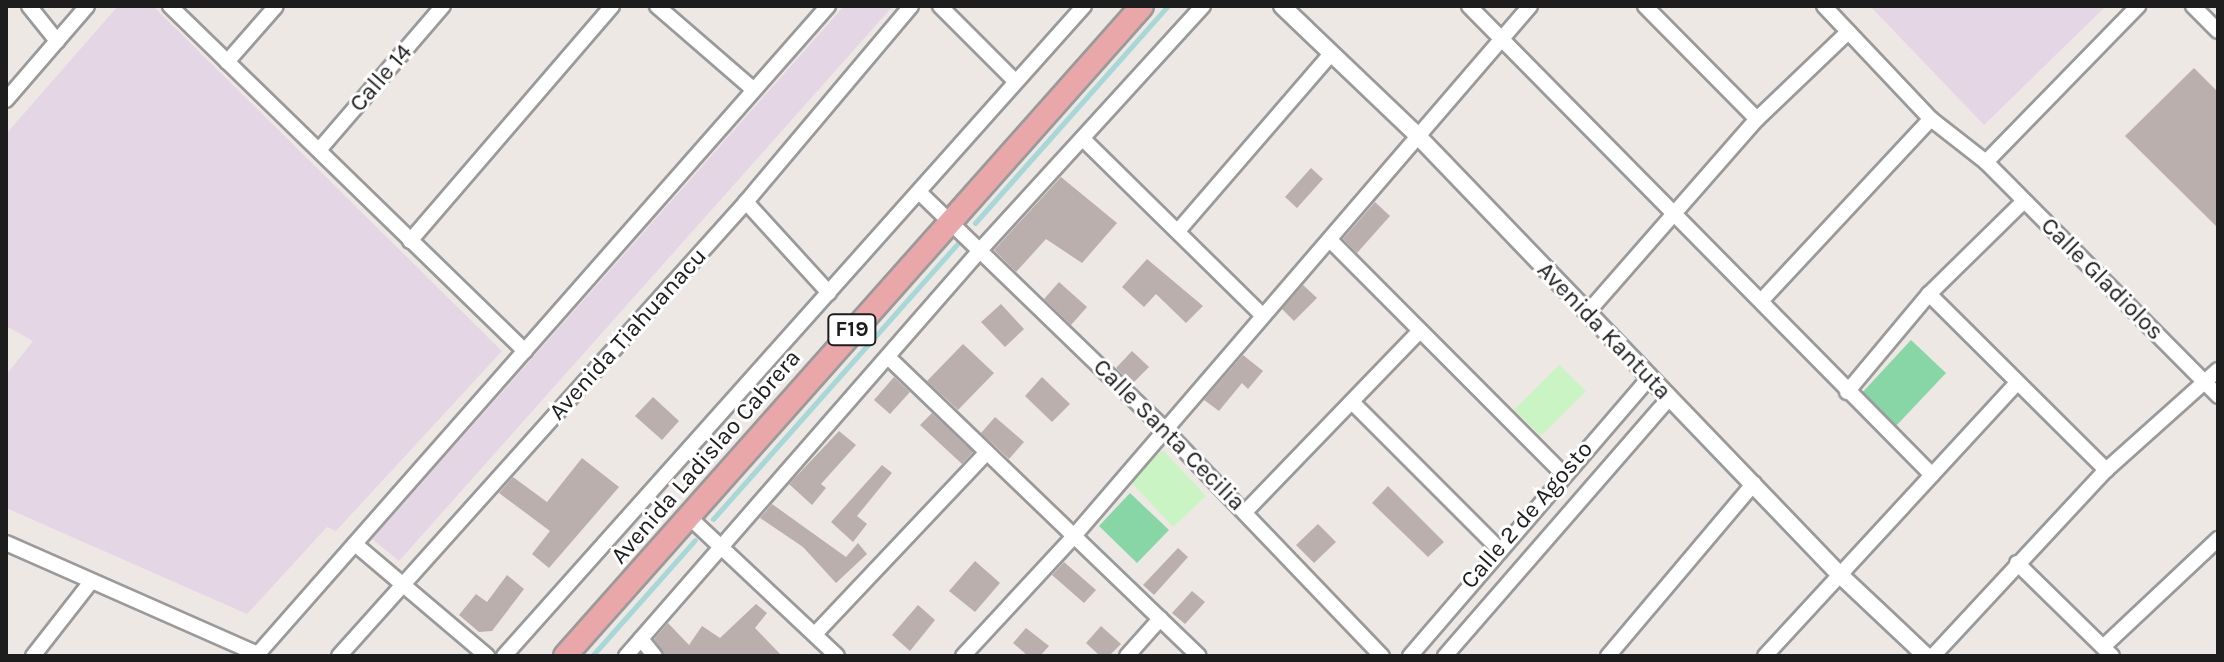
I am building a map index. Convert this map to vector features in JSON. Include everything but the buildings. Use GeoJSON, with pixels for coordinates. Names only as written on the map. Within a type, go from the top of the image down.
{"type":"FeatureCollection","features":[{"type":"Feature","properties":{"kind":"highway","name":"Avenida Ladislao Cabrera"},"geometry":{"type":"LineString","coordinates":[[565,656],[1142,6]]}},
{"type":"Feature","properties":{"kind":"street"},"geometry":{"type":"LineString","coordinates":[[29,6],[57,41]]}},
{"type":"Feature","properties":{"kind":"street"},"geometry":{"type":"LineString","coordinates":[[6,100],[87,6]]}},
{"type":"Feature","properties":{"kind":"street"},"geometry":{"type":"LineString","coordinates":[[170,6],[525,351]]}},
{"type":"Feature","properties":{"kind":"street"},"geometry":{"type":"LineString","coordinates":[[227,62],[276,6]]}},
{"type":"Feature","properties":{"kind":"street","name":"Calle 14"},"geometry":{"type":"LineString","coordinates":[[319,150],[443,6]]}},
{"type":"Feature","properties":{"kind":"street"},"geometry":{"type":"LineString","coordinates":[[410,241],[612,6]]}},
{"type":"Feature","properties":{"kind":"street"},"geometry":{"type":"LineString","coordinates":[[657,6],[754,90]]}},
{"type":"Feature","properties":{"kind":"street"},"geometry":{"type":"LineString","coordinates":[[6,543],[257,655],[828,6]]}},
{"type":"Feature","properties":{"kind":"street","name":"Avenida Tiahuanacu"},"geometry":{"type":"LineString","coordinates":[[339,656],[746,202],[911,6]]}},
{"type":"Feature","properties":{"kind":"street"},"geometry":{"type":"LineString","coordinates":[[940,6],[1016,82]]}},
{"type":"Feature","properties":{"kind":"street"},"geometry":{"type":"LineString","coordinates":[[504,656],[1084,6]]}},
{"type":"Feature","properties":{"kind":"street"},"geometry":{"type":"LineString","coordinates":[[626,656],[982,248],[1203,6]]}},
{"type":"Feature","properties":{"kind":"street","name":"Avenida Kantuta"},"geometry":{"type":"LineString","coordinates":[[1282,6],[1416,134],[1838,573],[1926,656]]}},
{"type":"Feature","properties":{"kind":"street"},"geometry":{"type":"LineString","coordinates":[[1469,6],[1932,475]]}},
{"type":"Feature","properties":{"kind":"street"},"geometry":{"type":"LineString","coordinates":[[963,656],[1074,536],[1164,429],[1331,241],[1416,134],[1530,6]]}},
{"type":"Feature","properties":{"kind":"street"},"geometry":{"type":"LineString","coordinates":[[1645,6],[1757,119]]}},
{"type":"Feature","properties":{"kind":"street","name":"Calle Gladiolos"},"geometry":{"type":"LineString","coordinates":[[1824,6],[1931,119],[1986,162],[2218,396]]}},
{"type":"Feature","properties":{"kind":"street"},"geometry":{"type":"LineString","coordinates":[[1986,162],[2138,6]]}},
{"type":"Feature","properties":{"kind":"street"},"geometry":{"type":"LineString","coordinates":[[2193,6],[2218,31]]}},
{"type":"Feature","properties":{"kind":"street"},"geometry":{"type":"LineString","coordinates":[[1587,313],[1757,119],[1848,32]]}},
{"type":"Feature","properties":{"kind":"street"},"geometry":{"type":"LineString","coordinates":[[1178,231],[1330,55]]}},
{"type":"Feature","properties":{"kind":"street"},"geometry":{"type":"LineString","coordinates":[[1761,301],[1931,119]]}},
{"type":"Feature","properties":{"kind":"street"},"geometry":{"type":"LineString","coordinates":[[1083,139],[1263,316]]}},
{"type":"Feature","properties":{"kind":"street","name":"Calle Santa Cecilia"},"geometry":{"type":"LineString","coordinates":[[919,192],[982,248],[1164,429],[1382,656]]}},
{"type":"Feature","properties":{"kind":"street"},"geometry":{"type":"LineString","coordinates":[[1847,392],[1929,294],[2024,201]]}},
{"type":"Feature","properties":{"kind":"street"},"geometry":{"type":"LineString","coordinates":[[746,202],[829,293]]}},
{"type":"Feature","properties":{"kind":"street"},"geometry":{"type":"LineString","coordinates":[[1331,241],[1563,474]]}},
{"type":"Feature","properties":{"kind":"street"},"geometry":{"type":"LineString","coordinates":[[1929,294],[2016,384],[2106,470]]}},
{"type":"Feature","properties":{"kind":"street"},"geometry":{"type":"LineString","coordinates":[[1245,512],[1420,331]]}},
{"type":"Feature","properties":{"kind":"street"},"geometry":{"type":"LineString","coordinates":[[888,357],[1199,656]]}},
{"type":"Feature","properties":{"kind":"street"},"geometry":{"type":"LineString","coordinates":[[1933,656],[2106,470],[2218,370]]}},
{"type":"Feature","properties":{"kind":"street","name":"Calle 2 de Agosto"},"geometry":{"type":"LineString","coordinates":[[1410,656],[1498,548],[1649,378]]}},
{"type":"Feature","properties":{"kind":"street"},"geometry":{"type":"LineString","coordinates":[[1765,656],[1838,573],[2016,384]]}},
{"type":"Feature","properties":{"kind":"street","name":"Calle 2 de Agosto"},"geometry":{"type":"LineString","coordinates":[[1445,656],[1669,398]]}},
{"type":"Feature","properties":{"kind":"street"},"geometry":{"type":"LineString","coordinates":[[1353,403],[1498,548]]}},
{"type":"Feature","properties":{"kind":"street"},"geometry":{"type":"LineString","coordinates":[[815,634],[987,452]]}},
{"type":"Feature","properties":{"kind":"street"},"geometry":{"type":"LineString","coordinates":[[1608,656],[1754,483]]}},
{"type":"Feature","properties":{"kind":"street"},"geometry":{"type":"LineString","coordinates":[[688,516],[837,656]]}},
{"type":"Feature","properties":{"kind":"street"},"geometry":{"type":"LineString","coordinates":[[2017,563],[2108,651],[2218,539]]}},
{"type":"Feature","properties":{"kind":"street"},"geometry":{"type":"LineString","coordinates":[[355,544],[487,656]]}},
{"type":"Feature","properties":{"kind":"street"},"geometry":{"type":"LineString","coordinates":[[33,656],[90,583]]}},
{"type":"Feature","properties":{"kind":"street"},"geometry":{"type":"LineString","coordinates":[[1127,656],[1160,619]]}},
{"type":"Feature","properties":{"kind":"street"},"geometry":{"type":"LineString","coordinates":[[641,639],[655,656]]}},
{"type":"Feature","properties":{"kind":"shaded area"},"geometry":{"type":"Polygon","coordinates":[[[118,6],[153,6],[502,351],[336,531],[327,527],[247,614],[6,508],[6,375],[33,341],[6,326],[6,134],[118,6]]]}},
{"type":"Feature","properties":{"kind":"shaded area"},"geometry":{"type":"Polygon","coordinates":[[[844,6],[893,6],[399,561],[372,539],[844,6]]]}},
{"type":"Feature","properties":{"kind":"shaded area"},"geometry":{"type":"Polygon","coordinates":[[[1870,6],[2106,6],[1984,125],[1870,6]]]}},
{"type":"Feature","properties":{"kind":"green space"},"geometry":{"type":"Polygon","coordinates":[[[1911,340],[1946,373],[1895,427],[1860,395],[1911,340]]]}},
{"type":"Feature","properties":{"kind":"green space"},"geometry":{"type":"Polygon","coordinates":[[[1559,365],[1586,391],[1541,436],[1514,410],[1559,365]]]}},
{"type":"Feature","properties":{"kind":"green space"},"geometry":{"type":"Polygon","coordinates":[[[1163,450],[1206,496],[1173,527],[1130,481],[1163,450]]]}},
{"type":"Feature","properties":{"kind":"green space"},"geometry":{"type":"Polygon","coordinates":[[[1130,493],[1169,530],[1137,563],[1099,526],[1130,493]]]}},
{"type":"Feature","properties":{"kind":"waterway"},"geometry":{"type":"LineString","coordinates":[[975,223],[1168,6]]}},
{"type":"Feature","properties":{"kind":"waterway"},"geometry":{"type":"LineString","coordinates":[[713,519],[957,244]]}},
{"type":"Feature","properties":{"kind":"waterway"},"geometry":{"type":"LineString","coordinates":[[592,656],[695,540]]}}]}
